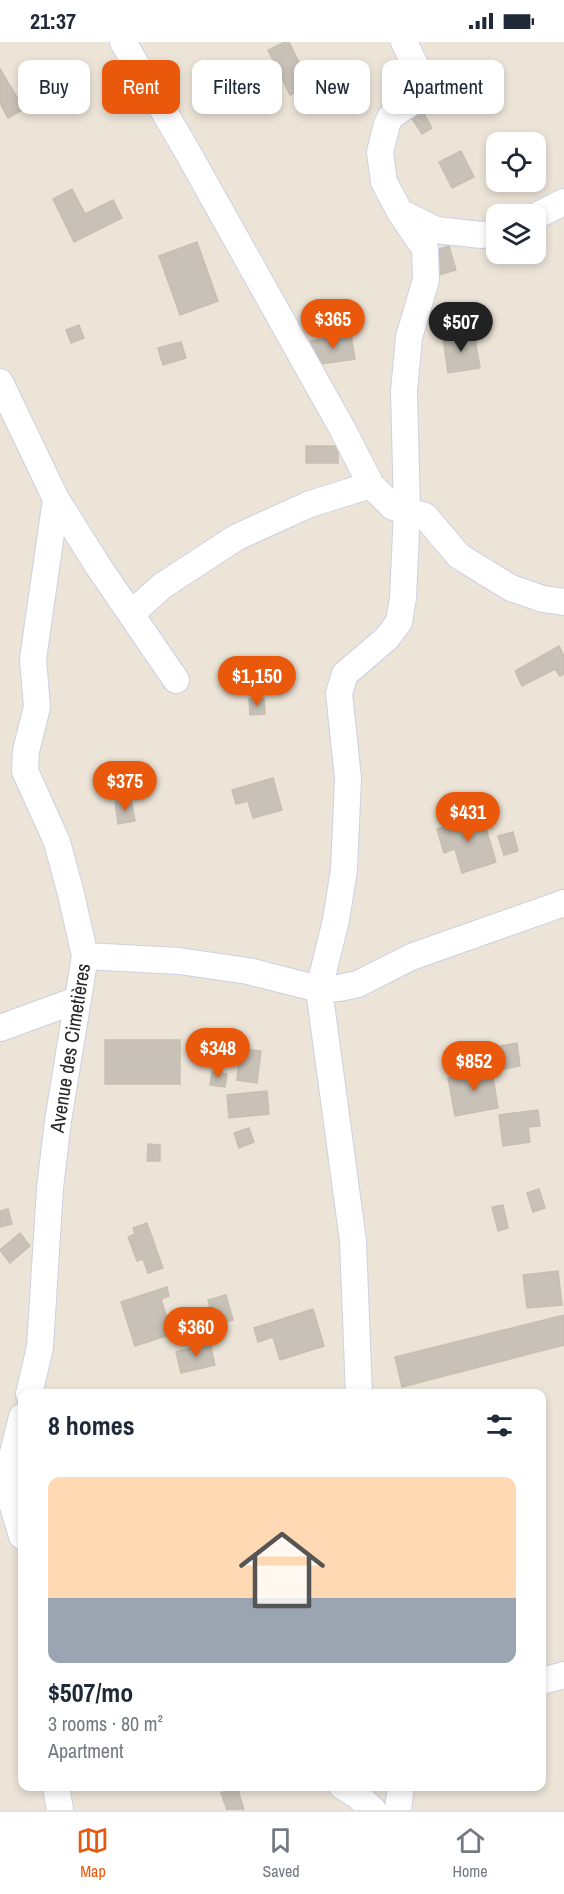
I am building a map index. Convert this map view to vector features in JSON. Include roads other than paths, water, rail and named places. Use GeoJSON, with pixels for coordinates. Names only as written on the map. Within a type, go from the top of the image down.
{"type":"FeatureCollection","features":[{"type":"Feature","properties":{"kind":"street"},"geometry":{"type":"LineString","coordinates":[[123,42],[209,190],[343,429],[371,484],[393,507],[425,516],[459,556],[511,588],[543,599],[564,602]]}},
{"type":"Feature","properties":{"kind":"street"},"geometry":{"type":"LineString","coordinates":[[358,1389],[353,1241],[320,988],[336,920],[344,870],[348,778],[339,693],[345,674],[387,638],[399,622],[403,598],[407,511],[404,391],[409,337],[426,280],[425,249],[400,212],[384,182],[380,152],[387,124],[392,116],[409,104],[416,88],[415,65],[404,42]]}},
{"type":"Feature","properties":{"kind":"street"},"geometry":{"type":"LineString","coordinates":[[546,211],[564,202]]}},
{"type":"Feature","properties":{"kind":"street"},"geometry":{"type":"LineString","coordinates":[[400,212],[436,230],[486,234]]}},
{"type":"Feature","properties":{"kind":"street"},"geometry":{"type":"LineString","coordinates":[[0,382],[56,499],[98,566],[176,680]]}},
{"type":"Feature","properties":{"kind":"street"},"geometry":{"type":"LineString","coordinates":[[132,613],[162,586],[237,537],[310,504],[371,484]]}},
{"type":"Feature","properties":{"kind":"street","name":"Avenue des Cimetières"},"geometry":{"type":"LineString","coordinates":[[30,1389],[40,1347],[51,1177],[85,956],[72,894],[57,842],[25,771],[26,751],[37,707],[33,659],[56,499]]}},
{"type":"Feature","properties":{"kind":"street"},"geometry":{"type":"LineString","coordinates":[[85,956],[179,961],[248,971],[320,988],[339,988],[358,984],[411,957],[564,903]]}},
{"type":"Feature","properties":{"kind":"street"},"geometry":{"type":"LineString","coordinates":[[0,1028],[77,1000]]}},
{"type":"Feature","properties":{"kind":"street"},"geometry":{"type":"LineString","coordinates":[[0,1422],[14,1446]]}},
{"type":"Feature","properties":{"kind":"street"},"geometry":{"type":"LineString","coordinates":[[18,1432],[9,1469],[8,1490],[18,1523]]}},
{"type":"Feature","properties":{"kind":"street"},"geometry":{"type":"LineString","coordinates":[[546,1680],[564,1676]]}},
{"type":"Feature","properties":{"kind":"street"},"geometry":{"type":"LineString","coordinates":[[57,1791],[60,1810]]}},
{"type":"Feature","properties":{"kind":"street"},"geometry":{"type":"LineString","coordinates":[[350,1791],[373,1810]]}},
{"type":"Feature","properties":{"kind":"street"},"geometry":{"type":"LineString","coordinates":[[398,1810],[400,1791]]}}]}
